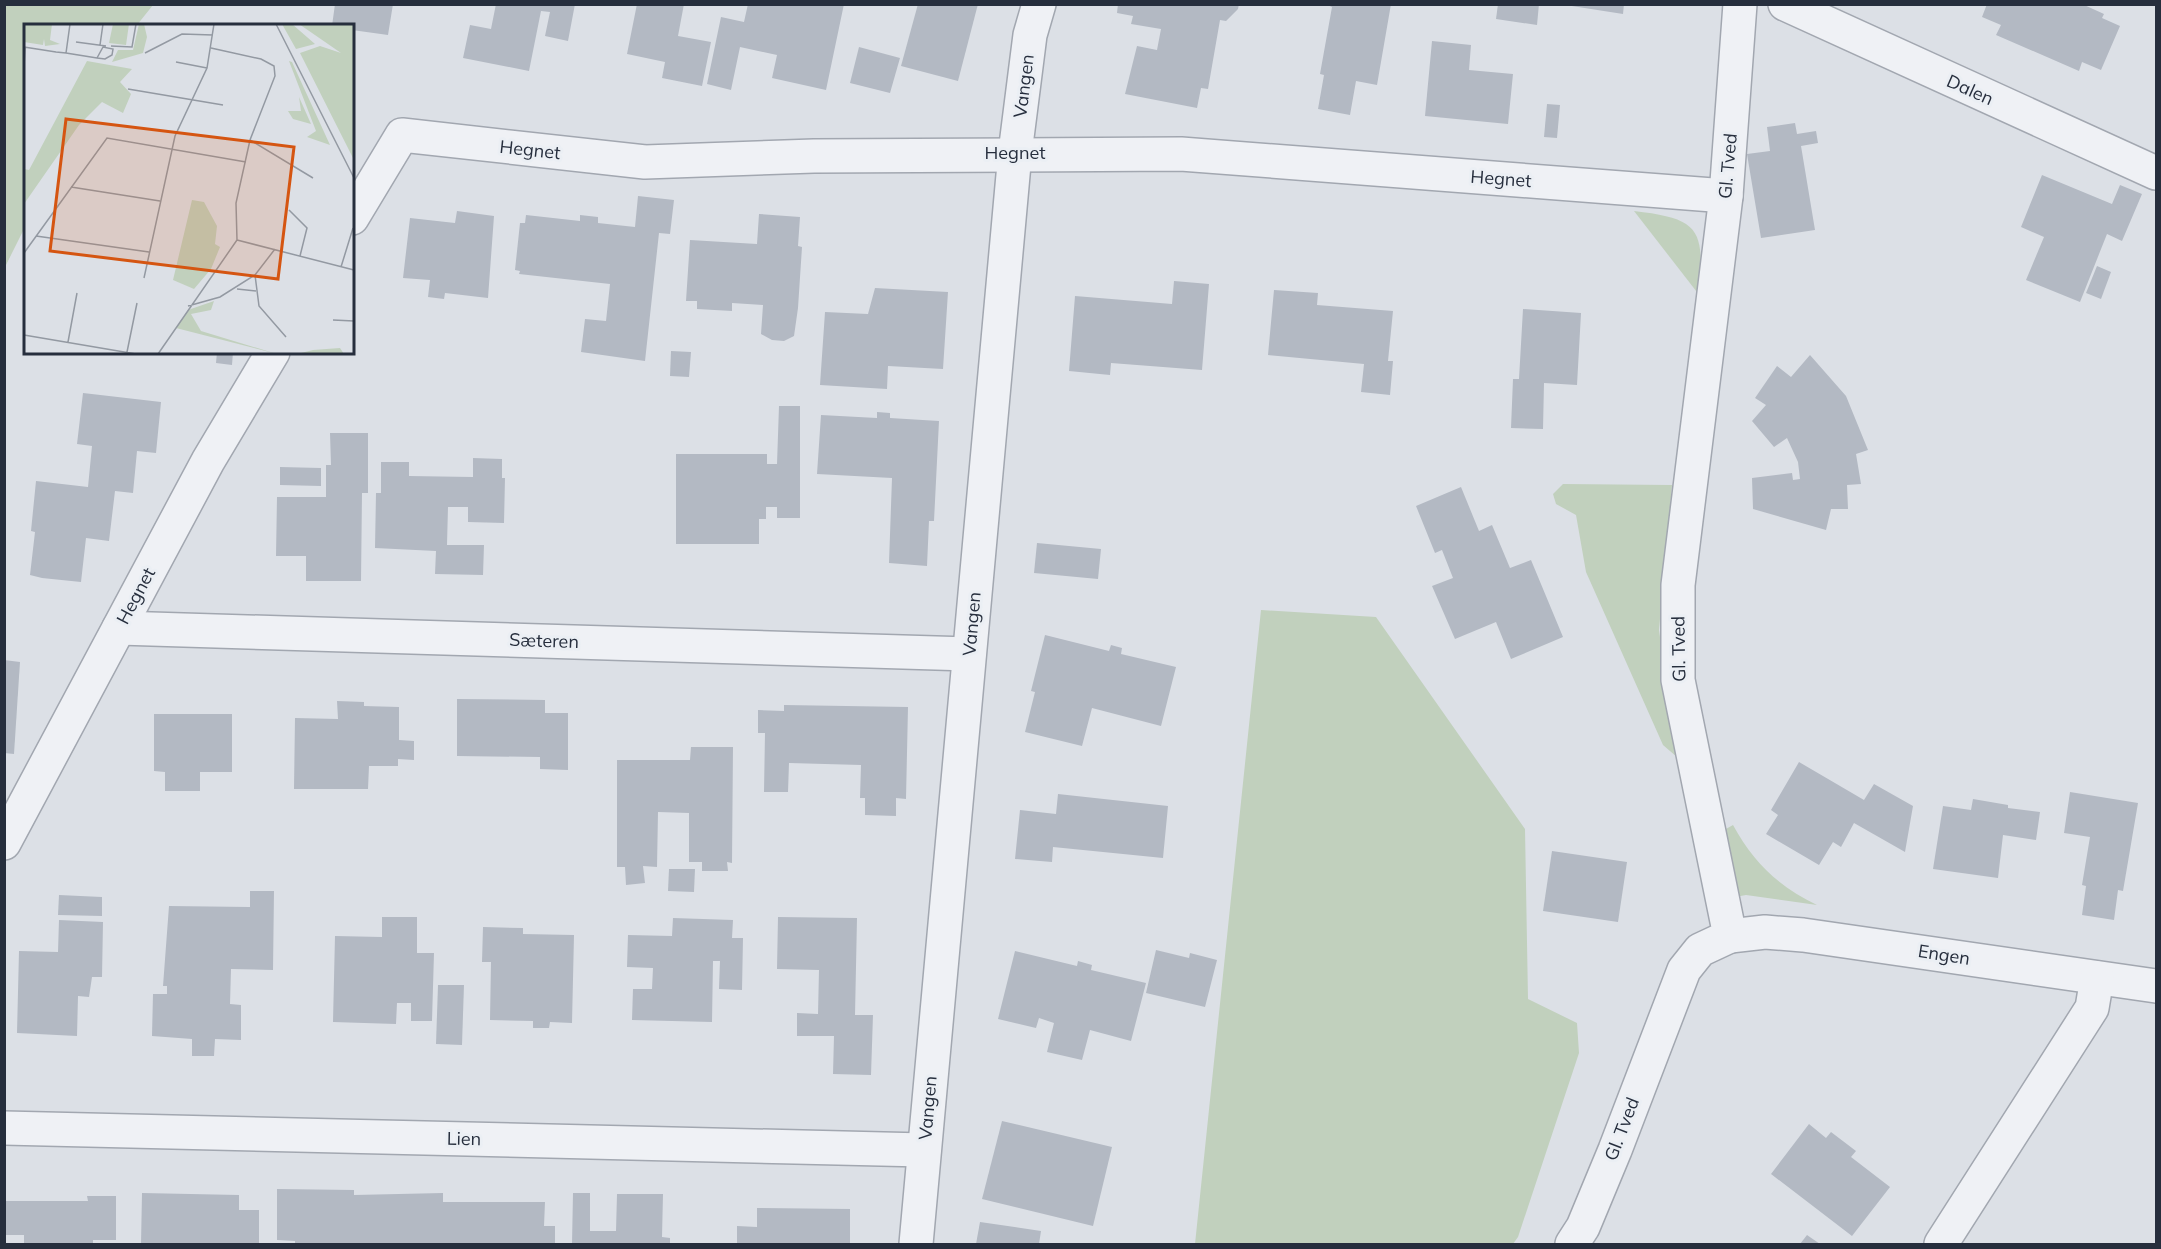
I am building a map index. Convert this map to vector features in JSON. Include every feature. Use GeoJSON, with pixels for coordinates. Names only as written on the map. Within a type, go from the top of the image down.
{"type":"FeatureCollection","features":[{"type":"Feature","properties":{"kind":"street","name":"Vangen"},"geometry":{"type":"LineString","coordinates":[[916,1245],[1015,153],[1030,35],[1039,4]]}},
{"type":"Feature","properties":{"kind":"street","name":"Gl. Tved"},"geometry":{"type":"LineString","coordinates":[[1572,1245],[1583,1227],[1610,1161],[1684,970],[1700,950],[1730,936],[1678,680],[1678,585],[1726,196],[1740,4]]}},
{"type":"Feature","properties":{"kind":"street","name":"Dalen"},"geometry":{"type":"LineString","coordinates":[[1785,4],[2157,172]]}},
{"type":"Feature","properties":{"kind":"street","name":"Hegnet"},"geometry":{"type":"LineString","coordinates":[[354,215],[402,135],[645,162],[1015,153],[1181,153],[1726,196]]}},
{"type":"Feature","properties":{"kind":"street","name":"Hegnet"},"geometry":{"type":"LineString","coordinates":[[4,843],[208,461],[272,354]]}},
{"type":"Feature","properties":{"kind":"street","name":"Sæteren"},"geometry":{"type":"LineString","coordinates":[[119,628],[969,654]]}},
{"type":"Feature","properties":{"kind":"street","name":"Engen"},"geometry":{"type":"LineString","coordinates":[[1730,936],[1765,932],[1803,935],[2157,986]]}},
{"type":"Feature","properties":{"kind":"street"},"geometry":{"type":"LineString","coordinates":[[1942,1244],[2092,1008],[2097,978]]}},
{"type":"Feature","properties":{"kind":"street","name":"Lien"},"geometry":{"type":"LineString","coordinates":[[4,1128],[924,1149]]}},
{"type":"Feature","properties":{"kind":"green space"},"geometry":{"type":"Polygon","coordinates":[[[5,4],[153,5],[138,24],[24,24],[24,229],[5,267],[5,4]]]}},
{"type":"Feature","properties":{"kind":"green space"},"geometry":{"type":"Polygon","coordinates":[[[1634,211],[1674,218],[1686,224],[1694,232],[1699,242],[1701,256],[1700,296],[1634,211]]]}},
{"type":"Feature","properties":{"kind":"green space"},"geometry":{"type":"Polygon","coordinates":[[[1563,484],[1672,485],[1659,630],[1677,757],[1663,745],[1586,572],[1576,515],[1556,504],[1553,494],[1563,484]]]}},
{"type":"Feature","properties":{"kind":"green space"},"geometry":{"type":"Polygon","coordinates":[[[1261,610],[1376,617],[1525,829],[1528,999],[1577,1023],[1579,1053],[1518,1237],[1513,1244],[1195,1244],[1261,610]]]}},
{"type":"Feature","properties":{"kind":"green space"},"geometry":{"type":"Polygon","coordinates":[[[1733,825],[1749,851],[1768,872],[1779,882],[1817,905],[1746,895],[1735,897],[1717,834],[1733,825]]]}},
{"type":"Feature","properties":{"kind":"building"},"geometry":{"type":"Polygon","coordinates":[[[335,4],[393,4],[388,35],[354,30],[354,24],[332,24],[335,4]]]}},
{"type":"Feature","properties":{"kind":"building"},"geometry":{"type":"Polygon","coordinates":[[[496,4],[575,4],[568,41],[545,36],[550,12],[541,11],[529,71],[463,58],[470,25],[491,29],[496,4]]]}},
{"type":"Feature","properties":{"kind":"building"},"geometry":{"type":"Polygon","coordinates":[[[637,4],[684,4],[678,36],[711,42],[702,86],[662,78],[665,62],[627,54],[637,4]]]}},
{"type":"Feature","properties":{"kind":"building"},"geometry":{"type":"Polygon","coordinates":[[[748,4],[844,4],[826,90],[772,78],[777,55],[740,47],[731,90],[707,84],[721,17],[744,22],[748,4]]]}},
{"type":"Feature","properties":{"kind":"building"},"geometry":{"type":"Polygon","coordinates":[[[918,4],[978,4],[958,81],[901,66],[918,4]]]}},
{"type":"Feature","properties":{"kind":"building"},"geometry":{"type":"Polygon","coordinates":[[[1118,4],[1239,4],[1238,9],[1226,21],[1220,20],[1208,89],[1201,88],[1197,108],[1125,94],[1137,46],[1157,50],[1161,29],[1131,24],[1133,16],[1117,13],[1118,4]]]}},
{"type":"Feature","properties":{"kind":"building"},"geometry":{"type":"Polygon","coordinates":[[[1325,4],[1391,4],[1377,85],[1356,81],[1350,115],[1318,109],[1324,75],[1320,74],[1332,7],[1325,4]]]}},
{"type":"Feature","properties":{"kind":"building"},"geometry":{"type":"Polygon","coordinates":[[[1498,4],[1539,4],[1537,25],[1496,19],[1498,4]]]}},
{"type":"Feature","properties":{"kind":"building"},"geometry":{"type":"Polygon","coordinates":[[[1559,4],[1624,4],[1623,14],[1559,4]]]}},
{"type":"Feature","properties":{"kind":"building"},"geometry":{"type":"Polygon","coordinates":[[[1987,4],[2082,4],[2104,14],[2102,18],[2120,26],[2101,70],[2082,62],[2079,71],[1996,35],[2001,25],[1982,17],[1987,4]]]}},
{"type":"Feature","properties":{"kind":"building"},"geometry":{"type":"Polygon","coordinates":[[[1432,41],[1471,45],[1469,70],[1513,74],[1508,124],[1425,116],[1432,41]]]}},
{"type":"Feature","properties":{"kind":"building"},"geometry":{"type":"Polygon","coordinates":[[[859,47],[900,58],[890,93],[850,83],[859,47]]]}},
{"type":"Feature","properties":{"kind":"building"},"geometry":{"type":"Polygon","coordinates":[[[1547,104],[1560,105],[1557,138],[1544,137],[1547,104]]]}},
{"type":"Feature","properties":{"kind":"building"},"geometry":{"type":"Polygon","coordinates":[[[1795,123],[1797,134],[1816,131],[1818,143],[1801,146],[1815,230],[1761,238],[1747,154],[1770,151],[1767,127],[1795,123]]]}},
{"type":"Feature","properties":{"kind":"building"},"geometry":{"type":"Polygon","coordinates":[[[2042,175],[2112,204],[2120,185],[2142,194],[2122,241],[2107,234],[2080,302],[2026,280],[2044,237],[2021,227],[2042,175]]]}},
{"type":"Feature","properties":{"kind":"building"},"geometry":{"type":"Polygon","coordinates":[[[638,196],[674,200],[670,234],[659,233],[645,361],[581,352],[585,319],[606,321],[610,284],[519,274],[520,271],[515,270],[520,223],[525,223],[526,215],[580,221],[580,215],[598,217],[598,223],[635,227],[638,196]]]}},
{"type":"Feature","properties":{"kind":"building"},"geometry":{"type":"Polygon","coordinates":[[[457,211],[494,216],[488,298],[445,293],[444,299],[428,297],[430,280],[403,278],[410,218],[455,223],[457,211]]]}},
{"type":"Feature","properties":{"kind":"building"},"geometry":{"type":"Polygon","coordinates":[[[759,214],[800,217],[798,246],[802,247],[798,308],[794,336],[784,341],[772,340],[761,334],[763,305],[732,303],[732,311],[697,309],[697,301],[686,301],[690,240],[757,244],[759,214]]]}},
{"type":"Feature","properties":{"kind":"building"},"geometry":{"type":"Polygon","coordinates":[[[2097,266],[2111,272],[2101,299],[2086,293],[2097,266]]]}},
{"type":"Feature","properties":{"kind":"building"},"geometry":{"type":"Polygon","coordinates":[[[1174,281],[1209,284],[1202,370],[1111,363],[1110,375],[1069,371],[1075,296],[1172,304],[1174,281]]]}},
{"type":"Feature","properties":{"kind":"building"},"geometry":{"type":"Polygon","coordinates":[[[875,288],[948,292],[943,369],[888,366],[887,389],[820,385],[825,312],[868,314],[875,288]]]}},
{"type":"Feature","properties":{"kind":"building"},"geometry":{"type":"Polygon","coordinates":[[[1274,290],[1318,293],[1317,305],[1393,311],[1388,361],[1393,361],[1390,395],[1361,392],[1364,364],[1268,355],[1274,290]]]}},
{"type":"Feature","properties":{"kind":"building"},"geometry":{"type":"Polygon","coordinates":[[[1523,309],[1581,313],[1577,385],[1544,383],[1543,429],[1511,428],[1513,379],[1519,379],[1523,309]]]}},
{"type":"Feature","properties":{"kind":"building"},"geometry":{"type":"Polygon","coordinates":[[[671,351],[691,352],[689,377],[670,376],[671,351]]]}},
{"type":"Feature","properties":{"kind":"building"},"geometry":{"type":"Polygon","coordinates":[[[217,354],[233,354],[232,365],[216,363],[217,354]]]}},
{"type":"Feature","properties":{"kind":"building"},"geometry":{"type":"Polygon","coordinates":[[[1810,355],[1846,396],[1868,450],[1856,454],[1861,484],[1847,485],[1848,509],[1831,509],[1826,530],[1753,509],[1752,478],[1792,473],[1793,480],[1800,479],[1798,462],[1787,438],[1774,447],[1752,421],[1766,405],[1755,398],[1777,366],[1791,377],[1810,355]]]}},
{"type":"Feature","properties":{"kind":"building"},"geometry":{"type":"Polygon","coordinates":[[[83,393],[161,402],[156,453],[137,451],[133,493],[115,491],[109,541],[86,538],[81,582],[30,575],[35,532],[31,531],[36,481],[88,487],[92,446],[77,444],[83,393]]]}},
{"type":"Feature","properties":{"kind":"building"},"geometry":{"type":"Polygon","coordinates":[[[779,406],[800,406],[800,518],[777,518],[777,507],[766,507],[766,519],[759,519],[759,544],[676,544],[676,454],[767,454],[767,464],[777,464],[779,406]]]}},
{"type":"Feature","properties":{"kind":"building"},"geometry":{"type":"Polygon","coordinates":[[[877,412],[890,413],[890,418],[939,421],[934,521],[929,521],[927,566],[889,563],[892,478],[817,474],[821,415],[877,418],[877,412]]]}},
{"type":"Feature","properties":{"kind":"building"},"geometry":{"type":"Polygon","coordinates":[[[330,433],[368,433],[368,493],[362,493],[361,581],[306,581],[306,556],[276,556],[277,497],[326,497],[326,465],[331,465],[330,433]]]}},
{"type":"Feature","properties":{"kind":"building"},"geometry":{"type":"Polygon","coordinates":[[[473,458],[502,459],[502,478],[505,478],[504,523],[468,522],[468,507],[448,507],[447,545],[484,545],[483,575],[435,574],[436,551],[375,548],[376,493],[381,493],[381,462],[409,462],[409,476],[473,477],[473,458]]]}},
{"type":"Feature","properties":{"kind":"building"},"geometry":{"type":"Polygon","coordinates":[[[280,467],[321,468],[321,486],[280,485],[280,467]]]}},
{"type":"Feature","properties":{"kind":"building"},"geometry":{"type":"Polygon","coordinates":[[[1461,487],[1479,531],[1492,525],[1510,568],[1531,560],[1563,637],[1511,659],[1496,622],[1455,639],[1432,586],[1453,578],[1442,550],[1435,553],[1416,506],[1461,487]]]}},
{"type":"Feature","properties":{"kind":"building"},"geometry":{"type":"Polygon","coordinates":[[[1037,543],[1101,549],[1098,579],[1034,573],[1037,543]]]}},
{"type":"Feature","properties":{"kind":"building"},"geometry":{"type":"Polygon","coordinates":[[[1045,635],[1109,651],[1111,645],[1122,648],[1121,654],[1176,667],[1161,726],[1092,708],[1082,746],[1025,732],[1035,692],[1031,691],[1045,635]]]}},
{"type":"Feature","properties":{"kind":"building"},"geometry":{"type":"Polygon","coordinates":[[[4,660],[20,662],[14,754],[4,753],[4,660]]]}},
{"type":"Feature","properties":{"kind":"building"},"geometry":{"type":"Polygon","coordinates":[[[457,699],[545,700],[545,713],[568,713],[568,770],[540,769],[540,757],[457,756],[457,699]]]}},
{"type":"Feature","properties":{"kind":"building"},"geometry":{"type":"Polygon","coordinates":[[[337,701],[364,702],[364,706],[399,707],[399,740],[414,741],[414,760],[398,759],[398,766],[369,766],[368,789],[294,789],[295,718],[338,719],[337,701]]]}},
{"type":"Feature","properties":{"kind":"building"},"geometry":{"type":"Polygon","coordinates":[[[784,705],[908,707],[906,799],[896,798],[896,816],[865,815],[865,798],[860,798],[861,765],[789,763],[788,792],[764,792],[765,733],[758,733],[758,710],[784,711],[784,705]]]}},
{"type":"Feature","properties":{"kind":"building"},"geometry":{"type":"Polygon","coordinates":[[[154,714],[232,714],[232,772],[200,772],[200,791],[165,791],[165,772],[154,771],[154,714]]]}},
{"type":"Feature","properties":{"kind":"building"},"geometry":{"type":"Polygon","coordinates":[[[691,747],[733,747],[732,863],[727,862],[728,871],[702,871],[702,862],[689,862],[689,813],[658,812],[657,867],[643,866],[645,883],[626,885],[625,867],[617,867],[617,760],[690,760],[691,747]]]}},
{"type":"Feature","properties":{"kind":"building"},"geometry":{"type":"Polygon","coordinates":[[[1799,762],[1864,800],[1874,784],[1913,806],[1905,852],[1854,823],[1841,847],[1833,842],[1819,865],[1766,834],[1778,815],[1771,810],[1799,762]]]}},
{"type":"Feature","properties":{"kind":"building"},"geometry":{"type":"Polygon","coordinates":[[[2070,792],[2138,803],[2123,891],[2118,890],[2114,920],[2082,915],[2086,886],[2082,885],[2090,837],[2064,833],[2070,792]]]}},
{"type":"Feature","properties":{"kind":"building"},"geometry":{"type":"Polygon","coordinates":[[[1058,794],[1168,806],[1163,858],[1053,847],[1052,862],[1015,859],[1020,810],[1056,814],[1058,794]]]}},
{"type":"Feature","properties":{"kind":"building"},"geometry":{"type":"Polygon","coordinates":[[[1973,799],[2008,805],[2008,808],[2040,812],[2036,840],[2003,835],[1998,878],[1933,869],[1943,806],[1971,810],[1973,799]]]}},
{"type":"Feature","properties":{"kind":"building"},"geometry":{"type":"Polygon","coordinates":[[[1552,851],[1627,862],[1618,922],[1543,911],[1552,851]]]}},
{"type":"Feature","properties":{"kind":"building"},"geometry":{"type":"Polygon","coordinates":[[[669,869],[695,869],[694,892],[668,891],[669,869]]]}},
{"type":"Feature","properties":{"kind":"building"},"geometry":{"type":"Polygon","coordinates":[[[250,891],[274,891],[273,970],[231,969],[230,1004],[241,1005],[241,1040],[215,1039],[214,1056],[192,1056],[192,1039],[152,1036],[153,994],[167,994],[167,986],[163,986],[169,906],[250,907],[250,891]]]}},
{"type":"Feature","properties":{"kind":"building"},"geometry":{"type":"Polygon","coordinates":[[[59,895],[102,897],[102,916],[58,915],[59,895]]]}},
{"type":"Feature","properties":{"kind":"building"},"geometry":{"type":"Polygon","coordinates":[[[382,917],[417,917],[417,953],[434,953],[432,1021],[411,1021],[411,1003],[397,1003],[396,1024],[333,1022],[335,936],[382,937],[382,917]]]}},
{"type":"Feature","properties":{"kind":"building"},"geometry":{"type":"Polygon","coordinates":[[[778,917],[857,918],[855,1015],[873,1015],[871,1075],[833,1074],[834,1036],[797,1036],[797,1013],[818,1014],[819,970],[777,969],[778,917]]]}},
{"type":"Feature","properties":{"kind":"building"},"geometry":{"type":"Polygon","coordinates":[[[673,918],[733,920],[732,938],[743,938],[742,990],[719,989],[720,961],[713,961],[712,1022],[632,1020],[633,989],[652,989],[653,968],[627,967],[628,935],[672,936],[673,918]]]}},
{"type":"Feature","properties":{"kind":"building"},"geometry":{"type":"Polygon","coordinates":[[[59,920],[103,922],[102,977],[92,977],[89,997],[78,996],[77,1036],[17,1033],[19,951],[58,952],[59,920]]]}},
{"type":"Feature","properties":{"kind":"building"},"geometry":{"type":"Polygon","coordinates":[[[483,927],[523,928],[523,934],[574,935],[572,1023],[550,1022],[549,1028],[533,1028],[533,1021],[490,1020],[491,962],[482,962],[483,927]]]}},
{"type":"Feature","properties":{"kind":"building"},"geometry":{"type":"Polygon","coordinates":[[[1156,950],[1189,958],[1190,953],[1217,960],[1205,1007],[1146,993],[1156,950]]]}},
{"type":"Feature","properties":{"kind":"building"},"geometry":{"type":"Polygon","coordinates":[[[1015,951],[1077,966],[1078,961],[1092,965],[1091,970],[1146,983],[1131,1041],[1090,1030],[1082,1060],[1047,1052],[1054,1023],[1039,1018],[1036,1028],[998,1019],[1015,951]]]}},
{"type":"Feature","properties":{"kind":"building"},"geometry":{"type":"Polygon","coordinates":[[[438,985],[464,985],[462,1045],[436,1044],[438,985]]]}},
{"type":"Feature","properties":{"kind":"building"},"geometry":{"type":"Polygon","coordinates":[[[1002,1121],[1112,1147],[1093,1226],[982,1199],[1002,1121]]]}},
{"type":"Feature","properties":{"kind":"building"},"geometry":{"type":"Polygon","coordinates":[[[1809,1124],[1826,1138],[1831,1132],[1856,1151],[1851,1157],[1890,1187],[1852,1236],[1771,1174],[1809,1124]]]}},
{"type":"Feature","properties":{"kind":"building"},"geometry":{"type":"Polygon","coordinates":[[[277,1189],[354,1190],[354,1195],[443,1193],[443,1202],[545,1202],[544,1226],[555,1226],[555,1244],[295,1244],[295,1241],[277,1240],[277,1189]]]}},
{"type":"Feature","properties":{"kind":"building"},"geometry":{"type":"Polygon","coordinates":[[[142,1193],[239,1195],[239,1210],[259,1210],[259,1244],[141,1244],[142,1193]]]}},
{"type":"Feature","properties":{"kind":"building"},"geometry":{"type":"Polygon","coordinates":[[[573,1193],[590,1193],[590,1231],[616,1231],[617,1194],[663,1194],[662,1237],[670,1238],[670,1244],[572,1244],[573,1193]]]}},
{"type":"Feature","properties":{"kind":"building"},"geometry":{"type":"Polygon","coordinates":[[[87,1196],[116,1196],[116,1240],[93,1240],[93,1244],[24,1244],[24,1235],[4,1235],[4,1201],[88,1201],[87,1196]]]}},
{"type":"Feature","properties":{"kind":"building"},"geometry":{"type":"Polygon","coordinates":[[[757,1208],[850,1209],[850,1244],[737,1244],[737,1226],[757,1227],[757,1208]]]}},
{"type":"Feature","properties":{"kind":"building"},"geometry":{"type":"Polygon","coordinates":[[[980,1222],[1041,1231],[1039,1244],[976,1244],[980,1222]]]}},
{"type":"Feature","properties":{"kind":"building"},"geometry":{"type":"Polygon","coordinates":[[[1807,1235],[1820,1244],[1800,1244],[1807,1235]]]}}]}
